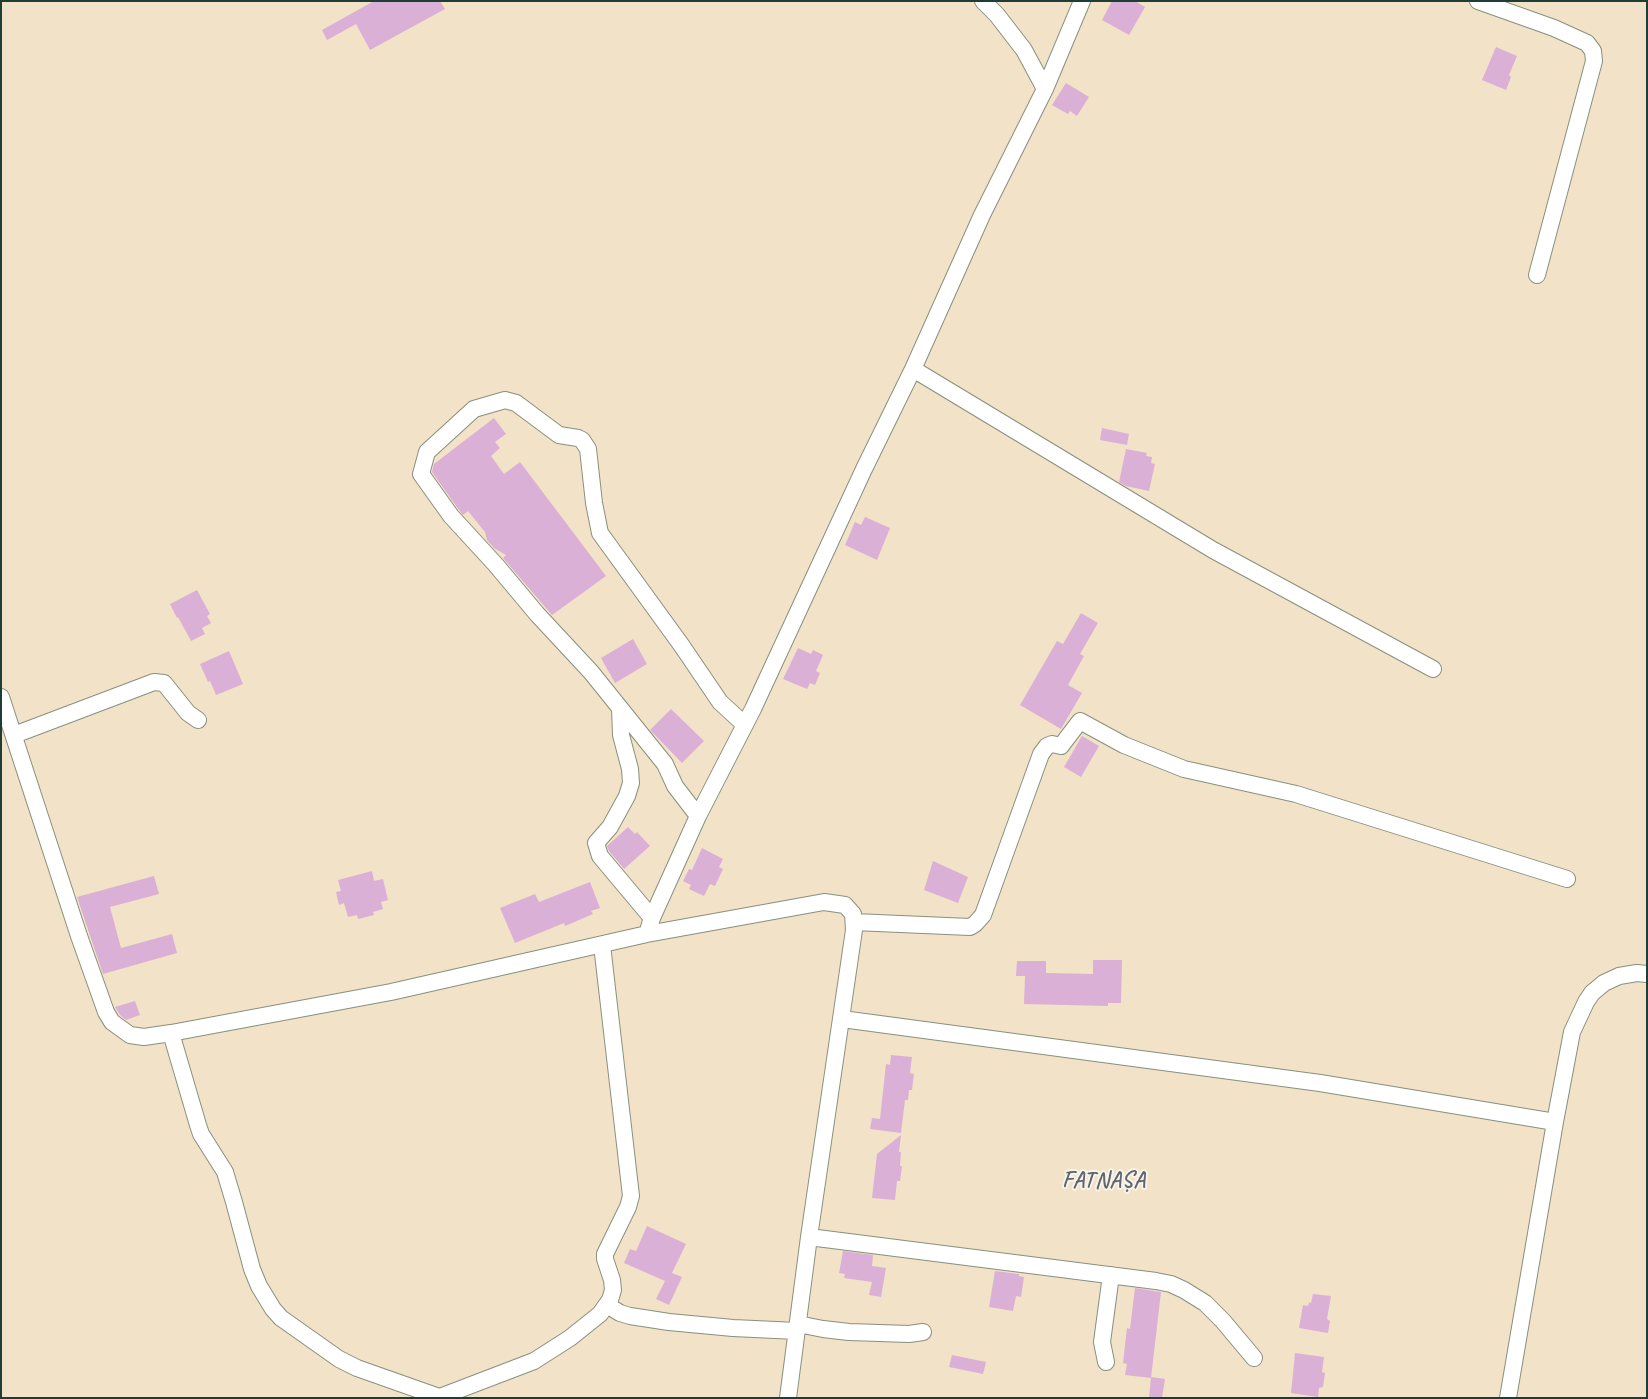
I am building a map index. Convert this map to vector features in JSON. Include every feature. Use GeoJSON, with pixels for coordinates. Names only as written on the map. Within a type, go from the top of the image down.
{"type":"FeatureCollection","features":[{"type":"Feature","properties":{"kind":"street"},"geometry":{"type":"LineString","coordinates":[[983,1],[997,15],[1024,50],[1045,89]]}},
{"type":"Feature","properties":{"kind":"street"},"geometry":{"type":"LineString","coordinates":[[647,934],[652,918],[698,816],[745,725],[913,369],[982,216],[1045,89],[1082,1]]}},
{"type":"Feature","properties":{"kind":"street"},"geometry":{"type":"LineString","coordinates":[[1478,1],[1554,28],[1587,43],[1593,51],[1594,61],[1537,275]]}},
{"type":"Feature","properties":{"kind":"street"},"geometry":{"type":"LineString","coordinates":[[913,369],[1213,550],[1433,669]]}},
{"type":"Feature","properties":{"kind":"street"},"geometry":{"type":"LineString","coordinates":[[698,816],[683,799],[665,764],[591,672],[450,516],[421,474],[427,452],[474,409],[505,400],[516,403],[559,435],[582,440],[588,449],[594,503],[600,533],[657,610],[720,702],[745,725]]}},
{"type":"Feature","properties":{"kind":"street"},"geometry":{"type":"LineString","coordinates":[[14,735],[154,682],[164,683],[188,713],[198,720]]}},
{"type":"Feature","properties":{"kind":"street"},"geometry":{"type":"LineString","coordinates":[[1,697],[79,936],[106,1012],[112,1022],[130,1035],[144,1037],[171,1033],[391,992],[647,934],[824,902],[845,905],[853,914],[854,922],[788,1398]]}},
{"type":"Feature","properties":{"kind":"street"},"geometry":{"type":"LineString","coordinates":[[620,709],[622,735],[630,769],[631,783],[627,796],[613,822],[596,843],[600,856],[652,918]]}},
{"type":"Feature","properties":{"kind":"street"},"geometry":{"type":"LineString","coordinates":[[854,922],[970,927],[975,924],[983,915],[1040,754],[1047,746],[1052,744],[1062,746],[1080,721],[1124,745],[1184,769],[1296,794],[1568,879]]}},
{"type":"Feature","properties":{"kind":"street"},"geometry":{"type":"LineString","coordinates":[[171,1033],[201,1134],[225,1172],[252,1269],[273,1309],[281,1318],[339,1359],[358,1368],[441,1397],[534,1361],[600,1314],[612,1295],[613,1286],[605,1254],[628,1207],[631,1196],[602,945]]}},
{"type":"Feature","properties":{"kind":"street"},"geometry":{"type":"LineString","coordinates":[[1508,1398],[1572,1032],[1592,992],[1604,983],[1619,976],[1637,973],[1647,974]]}},
{"type":"Feature","properties":{"kind":"street"},"geometry":{"type":"LineString","coordinates":[[842,1019],[1320,1083],[1555,1122]]}},
{"type":"Feature","properties":{"kind":"street"},"geometry":{"type":"LineString","coordinates":[[809,1237],[1156,1281],[1184,1290],[1205,1303],[1254,1358]]}},
{"type":"Feature","properties":{"kind":"street"},"geometry":{"type":"LineString","coordinates":[[1106,1362],[1102,1342],[1111,1275]]}},
{"type":"Feature","properties":{"kind":"street"},"geometry":{"type":"LineString","coordinates":[[607,1305],[620,1313],[630,1316],[733,1328],[798,1328],[909,1334],[924,1332]]}},
{"type":"Feature","properties":{"kind":"building"},"geometry":{"type":"Polygon","coordinates":[[[374,1],[440,1],[445,9],[370,50],[356,24],[327,40],[322,30],[374,1]]]}},
{"type":"Feature","properties":{"kind":"building"},"geometry":{"type":"Polygon","coordinates":[[[1112,1],[1135,1],[1145,7],[1129,35],[1102,20],[1112,1]]]}},
{"type":"Feature","properties":{"kind":"building"},"geometry":{"type":"Polygon","coordinates":[[[1496,47],[1517,56],[1509,75],[1511,77],[1506,90],[1482,80],[1496,47]]]}},
{"type":"Feature","properties":{"kind":"building"},"geometry":{"type":"Polygon","coordinates":[[[1066,83],[1089,97],[1077,116],[1070,111],[1068,114],[1052,105],[1066,83]]]}},
{"type":"Feature","properties":{"kind":"building"},"geometry":{"type":"Polygon","coordinates":[[[494,418],[506,434],[495,442],[500,448],[491,456],[504,474],[520,462],[606,576],[552,615],[503,558],[506,555],[494,548],[487,540],[485,532],[468,511],[463,515],[432,472],[434,464],[494,418]]]}},
{"type":"Feature","properties":{"kind":"building"},"geometry":{"type":"Polygon","coordinates":[[[1102,428],[1129,434],[1127,445],[1100,440],[1102,428]]]}},
{"type":"Feature","properties":{"kind":"building"},"geometry":{"type":"Polygon","coordinates":[[[1126,449],[1147,453],[1146,456],[1152,457],[1151,463],[1155,464],[1149,491],[1126,486],[1119,482],[1126,449]]]}},
{"type":"Feature","properties":{"kind":"building"},"geometry":{"type":"Polygon","coordinates":[[[865,517],[890,528],[877,560],[845,545],[855,522],[861,525],[865,517]]]}},
{"type":"Feature","properties":{"kind":"building"},"geometry":{"type":"Polygon","coordinates":[[[197,590],[210,614],[207,616],[211,623],[202,628],[205,634],[191,641],[170,604],[197,590]]]}},
{"type":"Feature","properties":{"kind":"building"},"geometry":{"type":"Polygon","coordinates":[[[1081,613],[1098,623],[1080,654],[1084,656],[1068,685],[1082,693],[1061,729],[1020,705],[1057,641],[1063,644],[1081,613]]]}},
{"type":"Feature","properties":{"kind":"building"},"geometry":{"type":"Polygon","coordinates":[[[633,639],[647,664],[615,683],[601,658],[633,639]]]}},
{"type":"Feature","properties":{"kind":"building"},"geometry":{"type":"Polygon","coordinates":[[[798,648],[811,654],[813,650],[823,655],[816,671],[820,673],[815,685],[810,683],[807,689],[783,679],[798,648]]]}},
{"type":"Feature","properties":{"kind":"building"},"geometry":{"type":"Polygon","coordinates":[[[229,651],[243,684],[216,695],[200,664],[229,651]]]}},
{"type":"Feature","properties":{"kind":"building"},"geometry":{"type":"Polygon","coordinates":[[[671,709],[704,741],[682,763],[650,730],[671,709]]]}},
{"type":"Feature","properties":{"kind":"building"},"geometry":{"type":"Polygon","coordinates":[[[1082,736],[1099,746],[1081,777],[1064,767],[1082,736]]]}},
{"type":"Feature","properties":{"kind":"building"},"geometry":{"type":"Polygon","coordinates":[[[628,827],[635,834],[637,832],[650,846],[624,869],[607,846],[628,827]]]}},
{"type":"Feature","properties":{"kind":"building"},"geometry":{"type":"Polygon","coordinates":[[[702,848],[723,859],[719,867],[723,869],[715,886],[710,884],[704,896],[689,889],[691,885],[683,881],[689,869],[692,870],[702,848]]]}},
{"type":"Feature","properties":{"kind":"building"},"geometry":{"type":"Polygon","coordinates":[[[933,861],[968,877],[958,903],[924,890],[933,861]]]}},
{"type":"Feature","properties":{"kind":"building"},"geometry":{"type":"Polygon","coordinates":[[[372,871],[374,881],[383,879],[388,900],[381,902],[383,909],[373,912],[374,915],[358,919],[357,915],[348,917],[344,903],[339,905],[336,892],[341,891],[338,880],[372,871]]]}},
{"type":"Feature","properties":{"kind":"building"},"geometry":{"type":"Polygon","coordinates":[[[154,876],[159,894],[110,907],[121,948],[172,934],[177,953],[103,974],[77,897],[154,876]]]}},
{"type":"Feature","properties":{"kind":"building"},"geometry":{"type":"Polygon","coordinates":[[[590,882],[600,908],[591,911],[593,914],[565,926],[564,923],[515,943],[500,908],[535,894],[539,902],[590,882]]]}},
{"type":"Feature","properties":{"kind":"building"},"geometry":{"type":"Polygon","coordinates":[[[1093,960],[1122,960],[1121,1003],[1108,1003],[1108,1006],[1024,1004],[1025,976],[1016,976],[1017,961],[1046,961],[1046,973],[1093,974],[1093,960]]]}},
{"type":"Feature","properties":{"kind":"building"},"geometry":{"type":"Polygon","coordinates":[[[135,1001],[140,1015],[126,1020],[115,1007],[135,1001]]]}},
{"type":"Feature","properties":{"kind":"building"},"geometry":{"type":"Polygon","coordinates":[[[891,1055],[912,1057],[910,1073],[914,1074],[912,1090],[909,1090],[908,1100],[905,1100],[901,1133],[870,1129],[872,1118],[880,1119],[886,1064],[890,1065],[891,1055]]]}},
{"type":"Feature","properties":{"kind":"building"},"geometry":{"type":"Polygon","coordinates":[[[901,1135],[899,1152],[901,1152],[900,1166],[902,1166],[900,1181],[897,1181],[895,1200],[872,1198],[877,1154],[901,1135]]]}},
{"type":"Feature","properties":{"kind":"building"},"geometry":{"type":"Polygon","coordinates":[[[647,1226],[686,1244],[672,1273],[682,1277],[669,1305],[656,1299],[665,1281],[624,1263],[630,1249],[636,1251],[647,1226]]]}},
{"type":"Feature","properties":{"kind":"building"},"geometry":{"type":"Polygon","coordinates":[[[843,1251],[873,1255],[872,1266],[886,1268],[881,1297],[869,1295],[872,1282],[844,1278],[845,1274],[839,1273],[843,1251]]]}},
{"type":"Feature","properties":{"kind":"building"},"geometry":{"type":"Polygon","coordinates":[[[995,1271],[1019,1274],[1019,1276],[1024,1277],[1021,1297],[1016,1296],[1013,1311],[989,1307],[995,1271]]]}},
{"type":"Feature","properties":{"kind":"building"},"geometry":{"type":"Polygon","coordinates":[[[1135,1288],[1161,1292],[1151,1378],[1125,1375],[1127,1364],[1123,1363],[1127,1328],[1130,1329],[1135,1288]]]}},
{"type":"Feature","properties":{"kind":"building"},"geometry":{"type":"Polygon","coordinates":[[[1313,1294],[1331,1296],[1327,1319],[1330,1321],[1328,1333],[1299,1328],[1303,1305],[1308,1306],[1309,1302],[1311,1303],[1313,1294]]]}},
{"type":"Feature","properties":{"kind":"building"},"geometry":{"type":"Polygon","coordinates":[[[1295,1353],[1324,1357],[1322,1372],[1325,1373],[1323,1387],[1319,1388],[1318,1397],[1291,1393],[1295,1353]]]}},
{"type":"Feature","properties":{"kind":"building"},"geometry":{"type":"Polygon","coordinates":[[[952,1355],[986,1362],[983,1374],[949,1367],[952,1355]]]}},
{"type":"Feature","properties":{"kind":"building"},"geometry":{"type":"Polygon","coordinates":[[[1151,1377],[1165,1379],[1162,1398],[1149,1398],[1151,1377]]]}},
{"type":"Feature","properties":{"kind":"district","name":"FATNAṢA"},"geometry":{"type":"Point","coordinates":[1104,1181]}}]}
